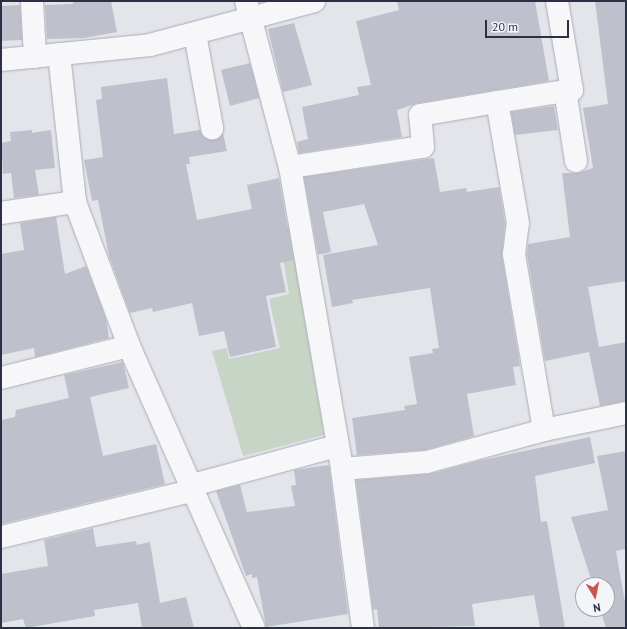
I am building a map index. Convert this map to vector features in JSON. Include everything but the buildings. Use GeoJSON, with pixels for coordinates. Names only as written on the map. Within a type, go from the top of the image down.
{"type":"FeatureCollection","features":[{"type":"Feature","properties":{"kind":"street"},"geometry":{"type":"LineString","coordinates":[[32,1],[35,57]]}},
{"type":"Feature","properties":{"kind":"street"},"geometry":{"type":"LineString","coordinates":[[1,60],[150,45],[195,34],[249,10],[314,1]]}},
{"type":"Feature","properties":{"kind":"street"},"geometry":{"type":"LineString","coordinates":[[290,167],[423,147],[420,115],[572,90],[557,1]]}},
{"type":"Feature","properties":{"kind":"street"},"geometry":{"type":"LineString","coordinates":[[249,10],[290,167],[336,446],[342,469],[363,628]]}},
{"type":"Feature","properties":{"kind":"street"},"geometry":{"type":"LineString","coordinates":[[195,34],[212,128]]}},
{"type":"Feature","properties":{"kind":"street"},"geometry":{"type":"LineString","coordinates":[[59,54],[75,202],[129,346],[190,488],[254,628]]}},
{"type":"Feature","properties":{"kind":"street"},"geometry":{"type":"LineString","coordinates":[[565,90],[576,161]]}},
{"type":"Feature","properties":{"kind":"street"},"geometry":{"type":"LineString","coordinates":[[497,102],[518,223],[514,254],[544,430]]}},
{"type":"Feature","properties":{"kind":"street"},"geometry":{"type":"LineString","coordinates":[[1,213],[75,202]]}},
{"type":"Feature","properties":{"kind":"street"},"geometry":{"type":"LineString","coordinates":[[1,378],[129,346]]}},
{"type":"Feature","properties":{"kind":"street"},"geometry":{"type":"LineString","coordinates":[[342,469],[427,462],[544,430],[626,413]]}},
{"type":"Feature","properties":{"kind":"street"},"geometry":{"type":"LineString","coordinates":[[1,537],[190,488],[336,446]]}},
{"type":"Feature","properties":{"kind":"green space"},"geometry":{"type":"Polygon","coordinates":[[[289,226],[324,435],[243,456],[212,351],[227,348],[229,359],[280,348],[269,299],[289,294],[278,228],[289,226]]]}}]}
